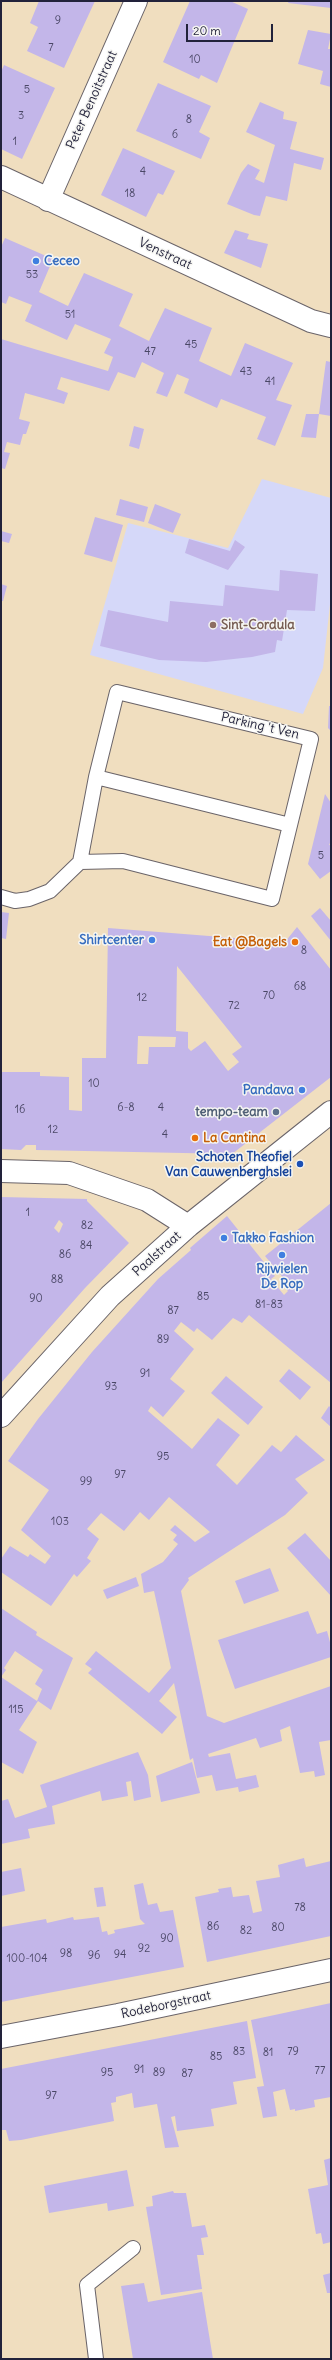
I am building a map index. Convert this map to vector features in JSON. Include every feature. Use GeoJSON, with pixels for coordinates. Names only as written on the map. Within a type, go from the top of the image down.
{"type":"FeatureCollection","features":[{"type":"Feature","properties":{"kind":"street","name":"Peter Benoitstraat"},"geometry":{"type":"LineString","coordinates":[[48,200],[136,1]]}},
{"type":"Feature","properties":{"kind":"street","name":"Venstraat"},"geometry":{"type":"LineString","coordinates":[[1,177],[305,318],[331,326]]}},
{"type":"Feature","properties":{"kind":"street","name":"Paalstraat"},"geometry":{"type":"LineString","coordinates":[[1,1416],[110,1296],[188,1226],[331,1112]]}},
{"type":"Feature","properties":{"kind":"street"},"geometry":{"type":"LineString","coordinates":[[1,1172],[69,1173],[101,1182],[147,1200],[188,1226]]}},
{"type":"Feature","properties":{"kind":"street","name":"Rodeborgstraat"},"geometry":{"type":"LineString","coordinates":[[1,2036],[118,2015],[331,1970]]}},
{"type":"Feature","properties":{"kind":"lane","name":"Parking 't Ven"},"geometry":{"type":"LineString","coordinates":[[117,692],[312,739],[290,825],[272,899],[123,861],[80,862],[96,777],[117,692]]}},
{"type":"Feature","properties":{"kind":"lane"},"geometry":{"type":"LineString","coordinates":[[96,777],[290,825]]}},
{"type":"Feature","properties":{"kind":"lane"},"geometry":{"type":"LineString","coordinates":[[1,897],[14,901],[30,899],[50,891],[80,862]]}},
{"type":"Feature","properties":{"kind":"lane"},"geometry":{"type":"LineString","coordinates":[[96,2359],[87,2285],[133,2248]]}},
{"type":"Feature","properties":{"kind":"shaded area","name":"Sint-Cordula"},"geometry":{"type":"Polygon","coordinates":[[[262,479],[331,498],[331,595],[323,668],[303,714],[90,655],[128,523],[228,548],[262,479]]]}},
{"type":"Feature","properties":{"kind":"building"},"geometry":{"type":"Polygon","coordinates":[[[39,1],[95,1],[64,68],[27,51],[38,27],[30,23],[39,1]]]}},
{"type":"Feature","properties":{"kind":"building"},"geometry":{"type":"Polygon","coordinates":[[[190,1],[230,1],[248,9],[217,83],[201,75],[199,79],[163,62],[190,1]]]}},
{"type":"Feature","properties":{"kind":"building"},"geometry":{"type":"Polygon","coordinates":[[[289,1],[331,1],[331,8],[288,3],[289,1]]]}},
{"type":"Feature","properties":{"kind":"building"},"geometry":{"type":"Polygon","coordinates":[[[308,30],[331,34],[328,49],[331,49],[331,87],[320,84],[323,71],[298,64],[308,30]]]}},
{"type":"Feature","properties":{"kind":"building"},"geometry":{"type":"Polygon","coordinates":[[[4,65],[55,88],[22,159],[1,149],[1,72],[4,65]]]}},
{"type":"Feature","properties":{"kind":"building"},"geometry":{"type":"Polygon","coordinates":[[[158,83],[211,106],[199,132],[210,138],[201,159],[136,131],[158,83]]]}},
{"type":"Feature","properties":{"kind":"building"},"geometry":{"type":"Polygon","coordinates":[[[260,102],[284,112],[283,119],[297,122],[290,149],[324,158],[321,170],[294,163],[287,201],[266,196],[260,216],[227,204],[241,173],[248,164],[260,170],[255,179],[264,183],[275,145],[246,132],[260,102]]]}},
{"type":"Feature","properties":{"kind":"building"},"geometry":{"type":"Polygon","coordinates":[[[123,148],[175,171],[163,195],[158,193],[146,217],[101,195],[123,148]]]}},
{"type":"Feature","properties":{"kind":"building"},"geometry":{"type":"Polygon","coordinates":[[[235,230],[249,234],[247,239],[268,244],[261,268],[224,253],[235,230]]]}},
{"type":"Feature","properties":{"kind":"building"},"geometry":{"type":"Polygon","coordinates":[[[5,238],[53,259],[39,292],[68,306],[84,273],[133,294],[119,326],[149,341],[165,308],[212,328],[199,361],[231,376],[245,343],[293,363],[276,400],[292,405],[275,446],[257,439],[266,417],[221,399],[217,408],[184,393],[189,379],[177,374],[167,397],[156,393],[164,373],[142,362],[135,378],[118,372],[109,391],[61,377],[57,389],[68,393],[64,404],[25,393],[19,419],[30,422],[26,434],[23,434],[20,445],[7,442],[4,452],[10,453],[5,469],[1,468],[1,339],[108,371],[113,357],[104,353],[111,339],[75,324],[67,340],[25,321],[32,305],[9,296],[6,304],[1,302],[1,247],[5,238]]]}},
{"type":"Feature","properties":{"kind":"building"},"geometry":{"type":"Polygon","coordinates":[[[326,361],[331,362],[331,416],[319,414],[326,361]]]}},
{"type":"Feature","properties":{"kind":"building"},"geometry":{"type":"Polygon","coordinates":[[[306,414],[319,414],[316,438],[301,437],[306,414]]]}},
{"type":"Feature","properties":{"kind":"building"},"geometry":{"type":"Polygon","coordinates":[[[134,426],[144,429],[139,449],[129,446],[134,426]]]}},
{"type":"Feature","properties":{"kind":"building"},"geometry":{"type":"Polygon","coordinates":[[[120,499],[148,507],[144,522],[116,515],[120,499]]]}},
{"type":"Feature","properties":{"kind":"building"},"geometry":{"type":"Polygon","coordinates":[[[155,504],[181,514],[173,533],[148,523],[155,504]]]}},
{"type":"Feature","properties":{"kind":"building"},"geometry":{"type":"Polygon","coordinates":[[[95,517],[123,525],[112,562],[84,554],[95,517]]]}},
{"type":"Feature","properties":{"kind":"building"},"geometry":{"type":"Polygon","coordinates":[[[1,531],[12,534],[9,543],[1,541],[1,531]]]}},
{"type":"Feature","properties":{"kind":"building"},"geometry":{"type":"Polygon","coordinates":[[[189,539],[230,551],[235,540],[245,547],[228,570],[185,553],[189,539]]]}},
{"type":"Feature","properties":{"kind":"building"},"geometry":{"type":"Polygon","coordinates":[[[280,570],[318,574],[315,611],[287,610],[282,641],[277,640],[275,652],[252,657],[206,662],[159,660],[100,646],[108,610],[168,622],[170,601],[223,606],[225,585],[279,591],[280,570]]]}},
{"type":"Feature","properties":{"kind":"building"},"geometry":{"type":"Polygon","coordinates":[[[1,584],[7,586],[3,601],[1,601],[1,584]]]}},
{"type":"Feature","properties":{"kind":"building"},"geometry":{"type":"Polygon","coordinates":[[[329,706],[331,706],[331,731],[328,728],[329,706]]]}},
{"type":"Feature","properties":{"kind":"building"},"geometry":{"type":"Polygon","coordinates":[[[325,794],[331,803],[331,843],[329,844],[331,847],[331,871],[320,879],[308,864],[325,794]]]}},
{"type":"Feature","properties":{"kind":"building"},"geometry":{"type":"Polygon","coordinates":[[[320,908],[331,921],[331,941],[311,916],[320,908]]]}},
{"type":"Feature","properties":{"kind":"building"},"geometry":{"type":"Polygon","coordinates":[[[1,912],[9,913],[6,939],[1,938],[1,912]]]}},
{"type":"Feature","properties":{"kind":"building"},"geometry":{"type":"Polygon","coordinates":[[[297,927],[331,970],[331,1077],[232,1154],[36,1150],[36,1145],[26,1145],[21,1150],[1,1149],[1,1072],[40,1072],[40,1076],[69,1077],[69,1110],[82,1111],[82,1058],[106,1058],[108,928],[285,942],[297,927]],[[177,966],[176,1031],[188,1032],[188,1048],[191,1051],[205,1041],[228,1071],[239,1062],[232,1054],[242,1047],[177,966]],[[138,1036],[137,1064],[148,1064],[149,1047],[175,1047],[176,1037],[138,1036]]]}},
{"type":"Feature","properties":{"kind":"building"},"geometry":{"type":"Polygon","coordinates":[[[1,1197],[87,1199],[87,1201],[129,1243],[85,1288],[1,1383],[1,1197]],[[59,1220],[54,1228],[59,1233],[63,1224],[59,1220]]]}},
{"type":"Feature","properties":{"kind":"building"},"geometry":{"type":"Polygon","coordinates":[[[331,1203],[331,1383],[249,1315],[242,1323],[233,1318],[212,1340],[197,1328],[194,1332],[181,1322],[174,1331],[194,1349],[170,1379],[185,1391],[163,1417],[151,1406],[148,1411],[192,1449],[218,1418],[240,1435],[216,1465],[237,1485],[272,1445],[281,1452],[296,1435],[325,1460],[295,1479],[308,1493],[285,1515],[188,1578],[189,1580],[181,1591],[207,1716],[224,1723],[331,1686],[331,1740],[319,1742],[325,1775],[315,1777],[314,1771],[300,1773],[290,1726],[280,1730],[282,1741],[260,1748],[256,1738],[208,1754],[209,1757],[230,1753],[236,1779],[256,1775],[259,1787],[239,1792],[238,1787],[216,1791],[212,1775],[197,1778],[193,1758],[190,1760],[174,1683],[159,1701],[177,1717],[162,1734],[88,1673],[92,1669],[85,1664],[96,1651],[149,1693],[171,1668],[154,1591],[144,1593],[141,1574],[163,1562],[178,1544],[173,1540],[177,1535],[170,1530],[175,1525],[195,1542],[210,1532],[169,1497],[149,1520],[140,1512],[124,1531],[101,1513],[87,1529],[99,1539],[87,1558],[91,1561],[77,1577],[74,1574],[51,1606],[1,1572],[1,1559],[10,1546],[28,1557],[30,1554],[45,1564],[51,1556],[21,1530],[49,1490],[8,1461],[38,1419],[92,1352],[158,1279],[191,1250],[190,1248],[227,1216],[275,1276],[271,1279],[284,1295],[288,1291],[286,1289],[290,1286],[265,1256],[331,1203]]]}},
{"type":"Feature","properties":{"kind":"building"},"geometry":{"type":"Polygon","coordinates":[[[289,1369],[311,1387],[300,1400],[279,1381],[289,1369]]]}},
{"type":"Feature","properties":{"kind":"building"},"geometry":{"type":"Polygon","coordinates":[[[226,1376],[263,1407],[248,1425],[211,1393],[226,1376]]]}},
{"type":"Feature","properties":{"kind":"building"},"geometry":{"type":"Polygon","coordinates":[[[329,1406],[331,1408],[331,1427],[321,1418],[329,1406]]]}},
{"type":"Feature","properties":{"kind":"building"},"geometry":{"type":"Polygon","coordinates":[[[305,1533],[331,1561],[331,1596],[287,1548],[305,1533]]]}},
{"type":"Feature","properties":{"kind":"building"},"geometry":{"type":"Polygon","coordinates":[[[270,1568],[279,1591],[244,1604],[235,1581],[270,1568]]]}},
{"type":"Feature","properties":{"kind":"building"},"geometry":{"type":"Polygon","coordinates":[[[136,1577],[139,1586],[107,1599],[103,1590],[136,1577]]]}},
{"type":"Feature","properties":{"kind":"building"},"geometry":{"type":"Polygon","coordinates":[[[1,1608],[37,1632],[36,1635],[73,1658],[51,1710],[38,1701],[19,1730],[37,1742],[23,1774],[1,1762],[1,1608]],[[15,1651],[4,1668],[6,1670],[1,1677],[37,1701],[42,1689],[35,1684],[43,1670],[15,1651]]]}},
{"type":"Feature","properties":{"kind":"building"},"geometry":{"type":"Polygon","coordinates":[[[308,1611],[317,1634],[327,1631],[331,1646],[331,1657],[235,1689],[218,1640],[308,1611]]]}},
{"type":"Feature","properties":{"kind":"building"},"geometry":{"type":"Polygon","coordinates":[[[138,1752],[148,1775],[151,1797],[134,1801],[131,1781],[126,1782],[128,1796],[102,1801],[100,1791],[52,1806],[55,1824],[28,1829],[30,1838],[1,1844],[1,1801],[8,1799],[15,1818],[47,1807],[40,1785],[138,1752]]]}},
{"type":"Feature","properties":{"kind":"building"},"geometry":{"type":"Polygon","coordinates":[[[192,1762],[200,1793],[161,1802],[156,1776],[192,1762]]]}},
{"type":"Feature","properties":{"kind":"building"},"geometry":{"type":"Polygon","coordinates":[[[304,1858],[306,1867],[331,1861],[331,1936],[207,1962],[195,1897],[219,1892],[218,1889],[231,1887],[233,1897],[249,1895],[253,1913],[262,1911],[256,1881],[280,1877],[278,1865],[304,1858]]]}},
{"type":"Feature","properties":{"kind":"building"},"geometry":{"type":"Polygon","coordinates":[[[21,1868],[25,1891],[1,1896],[1,1872],[21,1868]]]}},
{"type":"Feature","properties":{"kind":"building"},"geometry":{"type":"Polygon","coordinates":[[[143,1883],[148,1905],[157,1903],[160,1912],[173,1910],[184,1967],[1,2002],[1,1927],[46,1919],[47,1923],[73,1917],[74,1920],[99,1917],[102,1932],[107,1931],[108,1935],[115,1933],[114,1930],[145,1924],[140,1919],[134,1885],[143,1883]]]}},
{"type":"Feature","properties":{"kind":"building"},"geometry":{"type":"Polygon","coordinates":[[[103,1887],[106,1906],[97,1907],[94,1888],[103,1887]]]}},
{"type":"Feature","properties":{"kind":"building"},"geometry":{"type":"Polygon","coordinates":[[[331,2003],[331,2097],[314,2100],[315,2107],[295,2111],[295,2109],[290,2110],[285,2089],[273,2092],[277,2116],[263,2118],[257,2087],[264,2086],[251,2020],[331,2003]]]}},
{"type":"Feature","properties":{"kind":"building"},"geometry":{"type":"Polygon","coordinates":[[[247,2021],[256,2078],[233,2082],[237,2104],[211,2109],[214,2126],[177,2131],[175,2116],[171,2117],[179,2147],[165,2148],[157,2104],[134,2108],[132,2093],[116,2097],[116,2102],[111,2103],[114,2121],[21,2140],[9,2141],[6,2130],[1,2130],[1,2069],[247,2021]]]}},
{"type":"Feature","properties":{"kind":"building"},"geometry":{"type":"Polygon","coordinates":[[[331,2158],[331,2242],[323,2244],[321,2233],[316,2234],[308,2189],[328,2185],[324,2160],[331,2158]]]}},
{"type":"Feature","properties":{"kind":"building"},"geometry":{"type":"Polygon","coordinates":[[[127,2170],[134,2206],[108,2211],[107,2203],[49,2213],[44,2186],[127,2170]]]}},
{"type":"Feature","properties":{"kind":"building"},"geometry":{"type":"Polygon","coordinates":[[[173,2191],[174,2193],[186,2193],[192,2227],[205,2225],[208,2237],[201,2238],[204,2255],[197,2255],[202,2289],[161,2295],[146,2207],[153,2206],[152,2196],[173,2191]]]}},
{"type":"Feature","properties":{"kind":"building"},"geometry":{"type":"Polygon","coordinates":[[[331,2273],[331,2293],[327,2293],[323,2275],[331,2273]]]}},
{"type":"Feature","properties":{"kind":"building"},"geometry":{"type":"Polygon","coordinates":[[[144,2283],[148,2302],[202,2292],[213,2359],[133,2359],[121,2286],[144,2283]]]}},
{"type":"Feature","properties":{"kind":"place","name":"Ceceo"},"geometry":{"type":"Point","coordinates":[36,261]}},
{"type":"Feature","properties":{"kind":"place","name":"Sint-Cordula"},"geometry":{"type":"Point","coordinates":[213,625]}},
{"type":"Feature","properties":{"kind":"place","name":"Shirtcenter"},"geometry":{"type":"Point","coordinates":[152,940]}},
{"type":"Feature","properties":{"kind":"place","name":"Eat @Bagels"},"geometry":{"type":"Point","coordinates":[295,942]}},
{"type":"Feature","properties":{"kind":"place","name":"Pandava"},"geometry":{"type":"Point","coordinates":[302,1090]}},
{"type":"Feature","properties":{"kind":"place","name":"tempo-team"},"geometry":{"type":"Point","coordinates":[276,1112]}},
{"type":"Feature","properties":{"kind":"place","name":"La Cantina"},"geometry":{"type":"Point","coordinates":[195,1138]}},
{"type":"Feature","properties":{"kind":"place","name":"Schoten Theofiel Van Cauwenberghslei"},"geometry":{"type":"Point","coordinates":[300,1164]}},
{"type":"Feature","properties":{"kind":"place","name":"Takko Fashion"},"geometry":{"type":"Point","coordinates":[224,1238]}},
{"type":"Feature","properties":{"kind":"place","name":"Rijwielen De Rop"},"geometry":{"type":"Point","coordinates":[282,1255]}}]}
